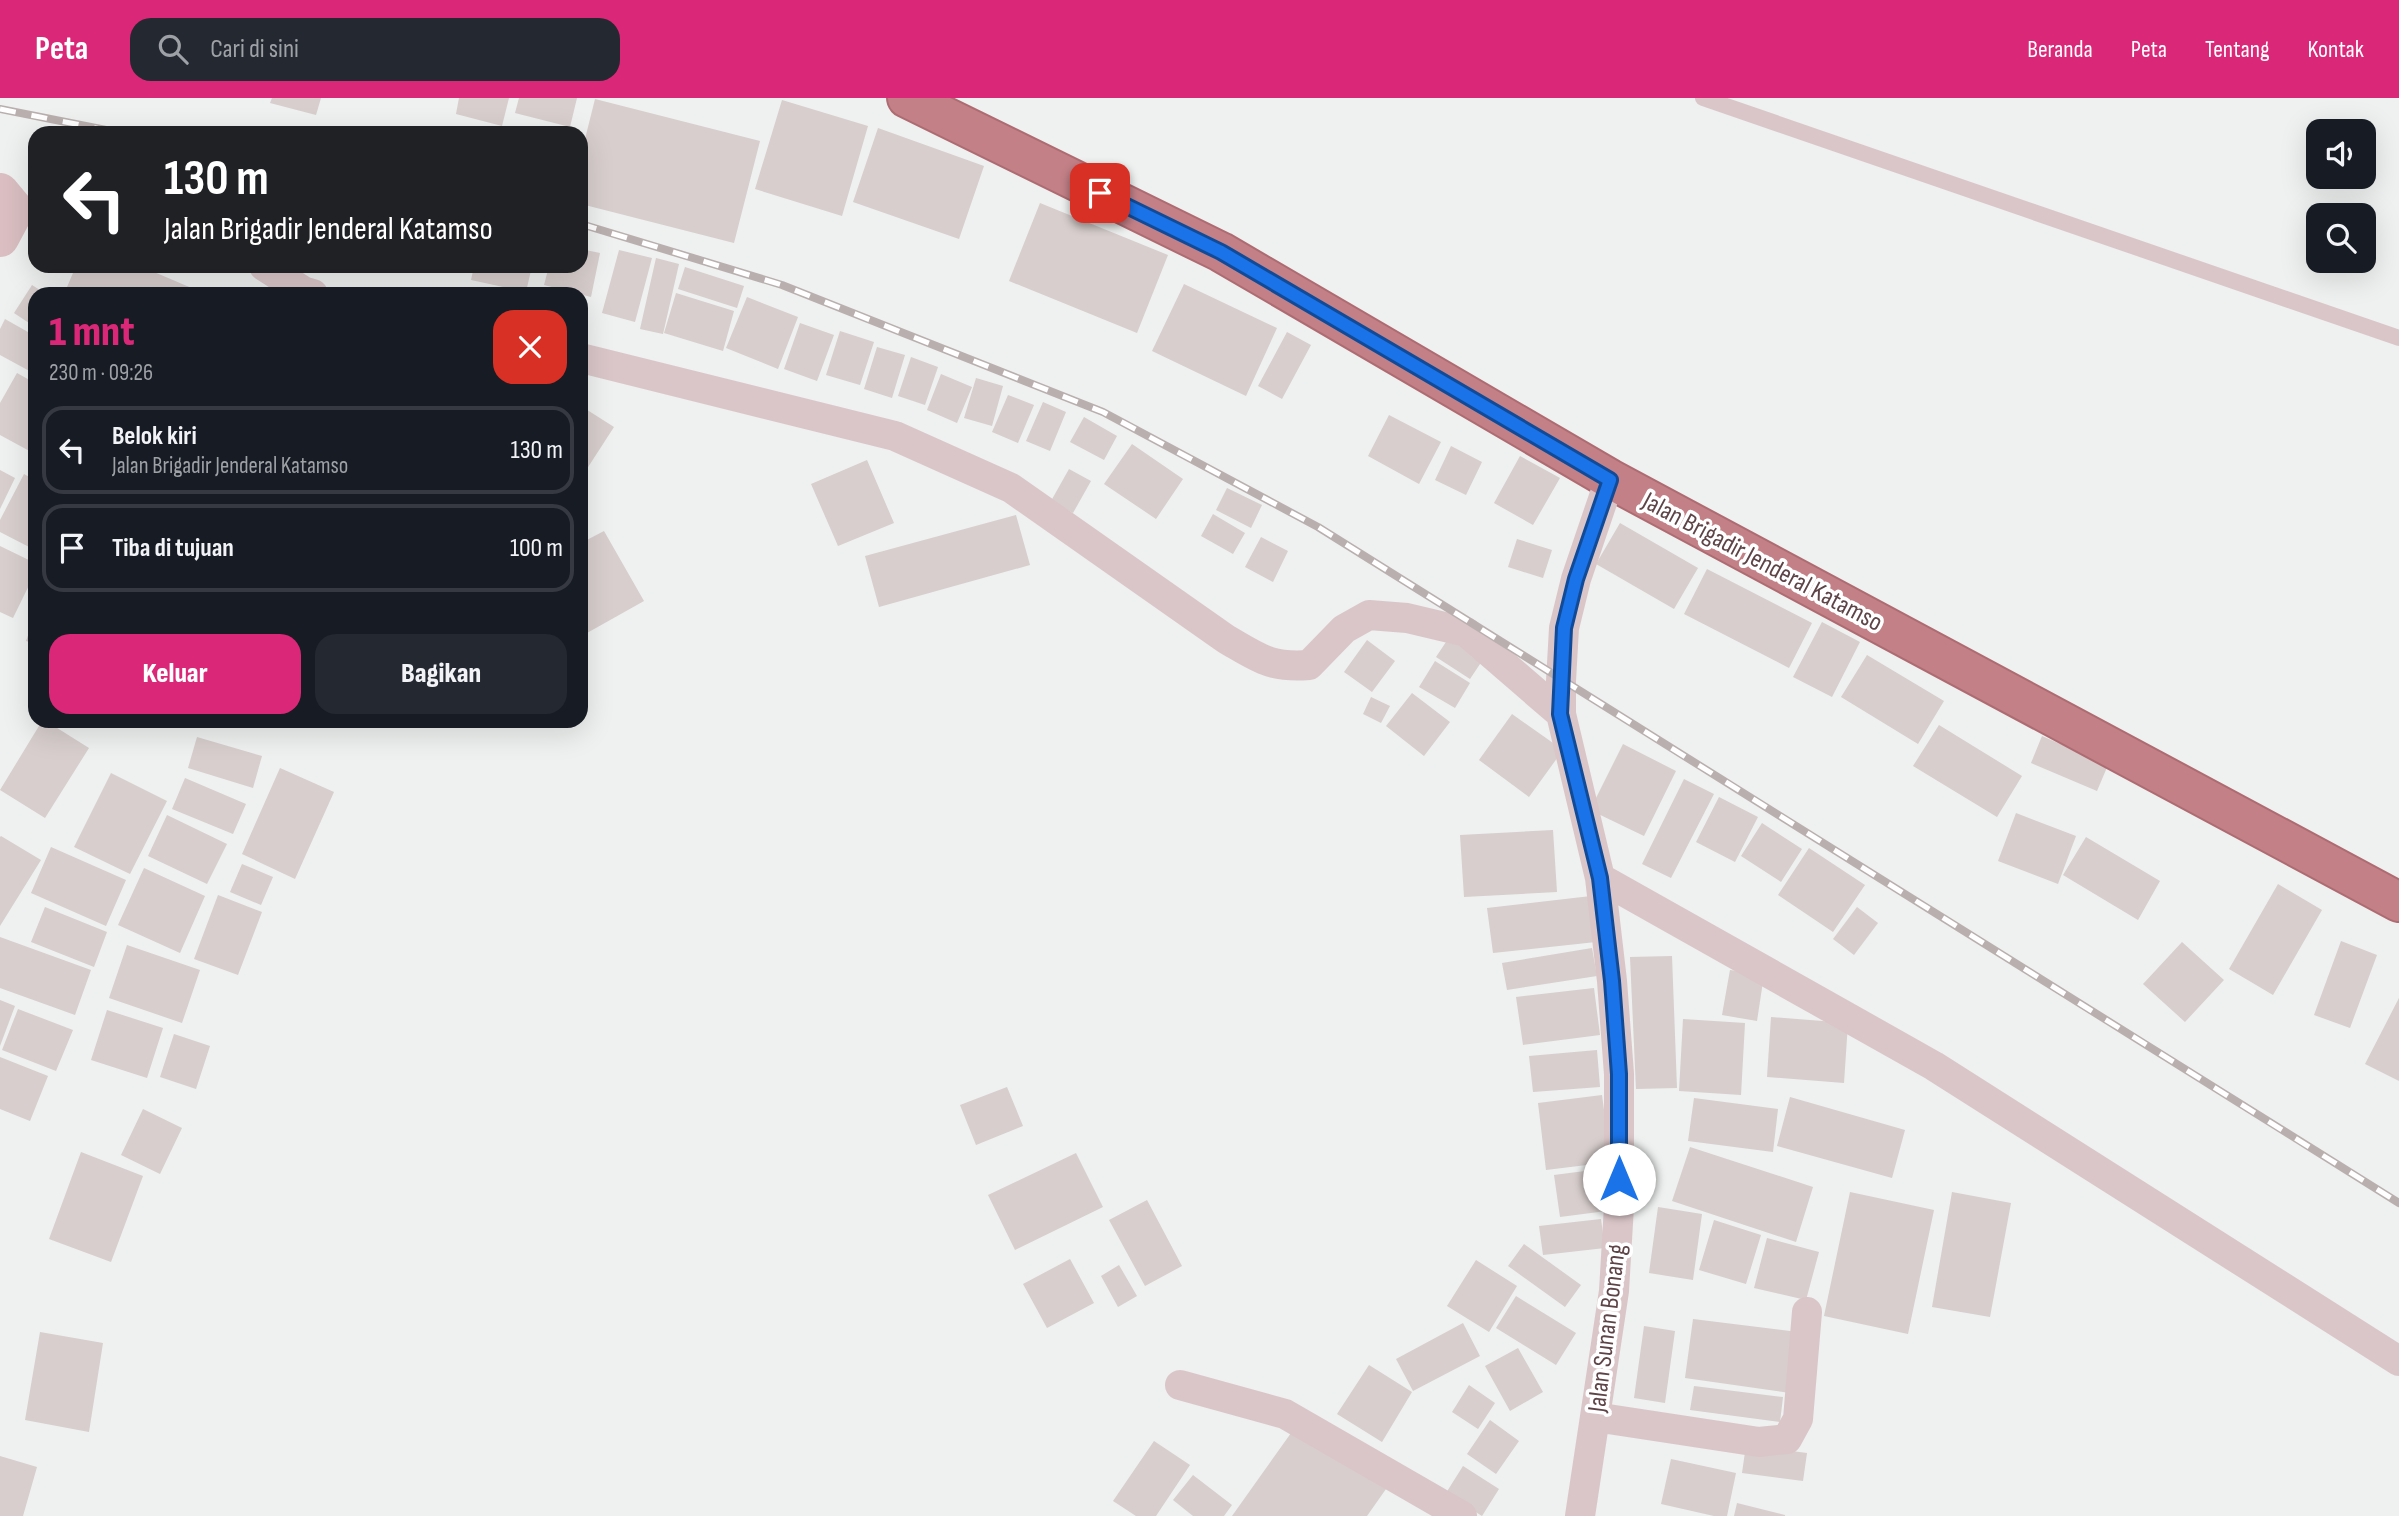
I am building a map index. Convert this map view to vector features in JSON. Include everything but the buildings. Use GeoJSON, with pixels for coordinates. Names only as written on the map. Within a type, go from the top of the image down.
{"type":"FeatureCollection","features":[{"type":"Feature","properties":{"kind":"highway","name":"Jalan Brigadir Jenderal Katamso"},"geometry":{"type":"LineString","coordinates":[[907,98],[1221,252],[1610,480],[2399,902]]}},
{"type":"Feature","properties":{"kind":"street"},"geometry":{"type":"LineString","coordinates":[[275,273],[297,287]]}},
{"type":"Feature","properties":{"kind":"street"},"geometry":{"type":"LineString","coordinates":[[588,360],[895,436],[1010,488],[1226,639],[1264,661],[1285,667],[1309,665],[1343,629],[1369,615],[1407,618],[1466,632],[1560,714]]}},
{"type":"Feature","properties":{"kind":"street","name":"Jalan Sunan Bonang"},"geometry":{"type":"LineString","coordinates":[[1580,1516],[1614,1291],[1619,1206],[1619,1074],[1600,878],[1560,714],[1564,628],[1576,579],[1610,480]]}},
{"type":"Feature","properties":{"kind":"street"},"geometry":{"type":"LineString","coordinates":[[1600,878],[1934,1066],[2399,1361]]}},
{"type":"Feature","properties":{"kind":"street"},"geometry":{"type":"LineString","coordinates":[[1595,1417],[1759,1442],[1787,1439],[1798,1419],[1807,1312]]}},
{"type":"Feature","properties":{"kind":"street"},"geometry":{"type":"LineString","coordinates":[[1180,1385],[1285,1414],[1462,1516]]}},
{"type":"Feature","properties":{"kind":"lane"},"geometry":{"type":"LineString","coordinates":[[1703,98],[2399,338]]}},
{"type":"Feature","properties":{"kind":"railway"},"geometry":{"type":"LineString","coordinates":[[0,109],[86,126]]}},
{"type":"Feature","properties":{"kind":"railway"},"geometry":{"type":"LineString","coordinates":[[588,226],[782,285],[1103,412],[1318,527],[2399,1203]]}},
{"type":"Feature","properties":{"kind":"route"},"geometry":{"type":"LineString","coordinates":[[1100,193],[1221,252],[1610,480],[1576,579],[1564,628],[1560,714],[1600,878],[1619,1074],[1619,1179]]}}]}
